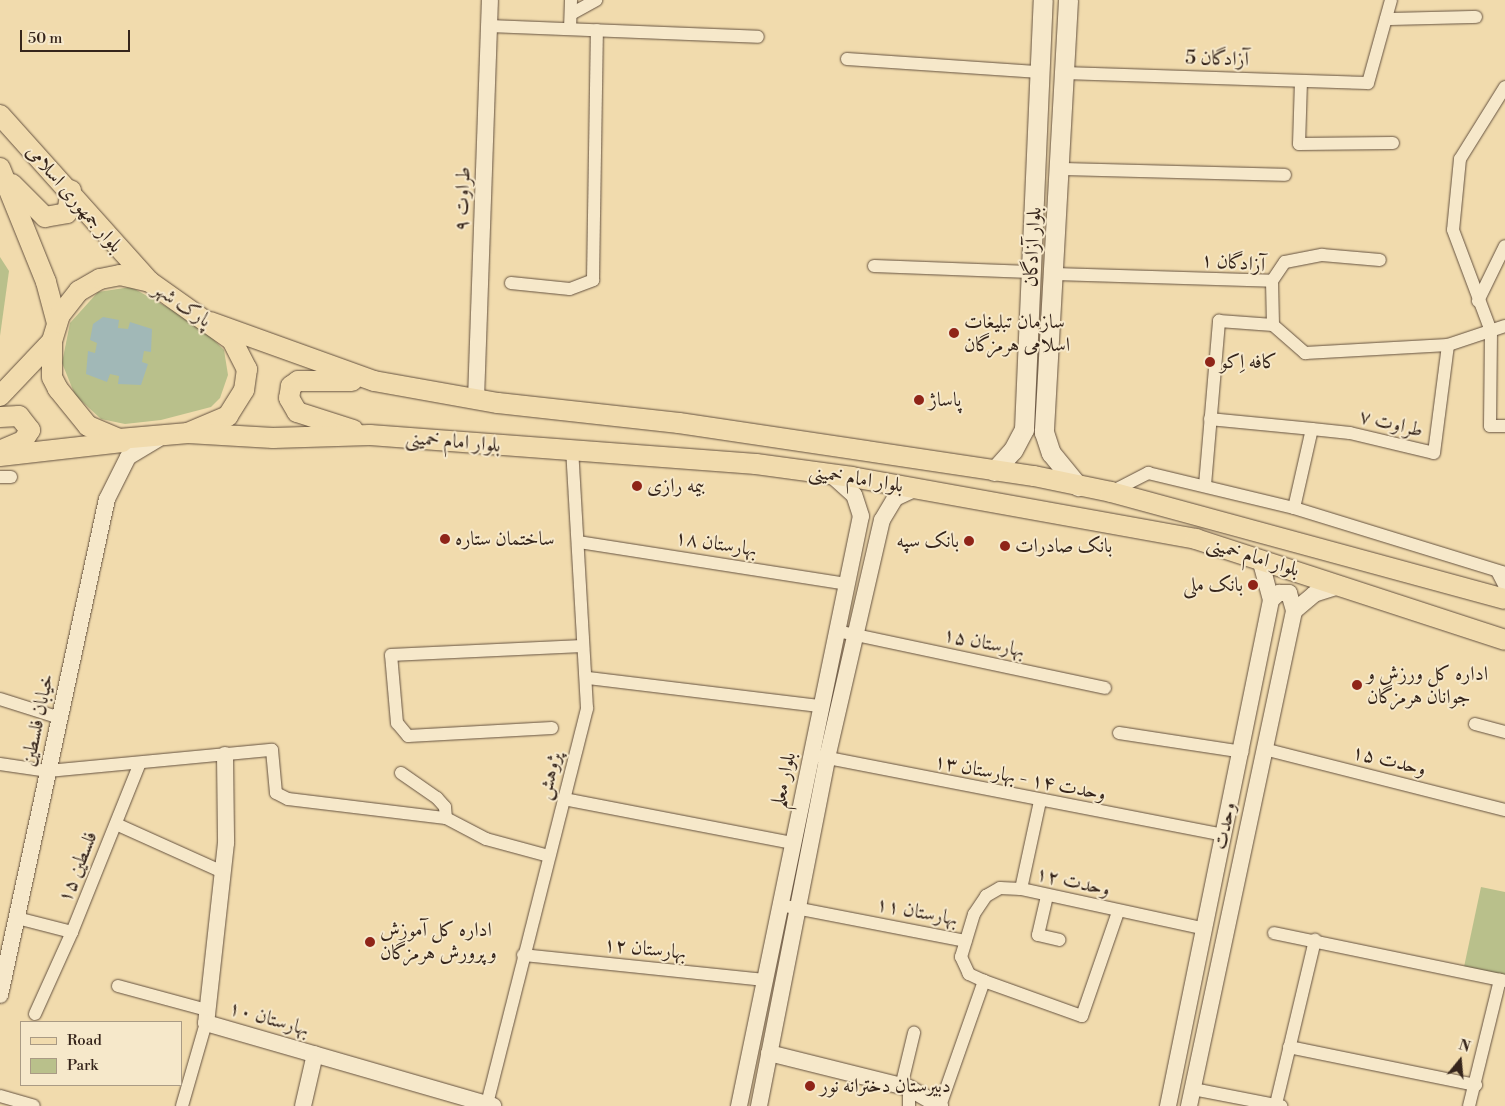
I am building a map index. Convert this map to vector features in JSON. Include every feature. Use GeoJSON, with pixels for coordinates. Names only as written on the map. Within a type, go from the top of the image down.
{"type":"FeatureCollection","features":[{"type":"Feature","properties":{"kind":"main road","name":"بلوار آزادگان"},"geometry":{"type":"LineString","coordinates":[[994,471],[1013,450],[1024,428],[1043,0]]}},
{"type":"Feature","properties":{"kind":"main road","name":"بلوار آزادگان"},"geometry":{"type":"LineString","coordinates":[[1068,0],[1055,274],[1044,432],[1051,453],[1078,486]]}},
{"type":"Feature","properties":{"kind":"main road"},"geometry":{"type":"LineString","coordinates":[[1040,72],[1064,73]]}},
{"type":"Feature","properties":{"kind":"main road","name":"بلوار جمهوری اسلامی"},"geometry":{"type":"LineString","coordinates":[[0,115],[71,190],[127,262],[150,282]]}},
{"type":"Feature","properties":{"kind":"main road"},"geometry":{"type":"LineString","coordinates":[[2,171],[45,217],[67,213],[71,190]]}},
{"type":"Feature","properties":{"kind":"main road","name":"بلوار جمهوری اسلامی"},"geometry":{"type":"LineString","coordinates":[[2,171],[46,282],[54,332]]}},
{"type":"Feature","properties":{"kind":"main road"},"geometry":{"type":"LineString","coordinates":[[1030,272],[1055,274]]}},
{"type":"Feature","properties":{"kind":"main road","name":"پارک شهر"},"geometry":{"type":"LineString","coordinates":[[120,275],[150,282],[210,322],[232,340],[244,359],[244,390],[228,416],[188,433],[161,437],[132,449],[103,434],[78,415],[52,377],[54,332],[69,301],[100,279],[120,275]]}},
{"type":"Feature","properties":{"kind":"main road","name":"بلوار امام خمینی"},"geometry":{"type":"LineString","coordinates":[[210,322],[374,382],[476,399],[842,445],[1111,492],[1505,599]]}},
{"type":"Feature","properties":{"kind":"main road"},"geometry":{"type":"LineString","coordinates":[[0,396],[54,332]]}},
{"type":"Feature","properties":{"kind":"main road"},"geometry":{"type":"LineString","coordinates":[[370,435],[297,412],[289,398],[291,386],[298,381],[374,382]]}},
{"type":"Feature","properties":{"kind":"main road"},"geometry":{"type":"LineString","coordinates":[[0,417],[19,416],[30,430],[23,440],[0,450]]}},
{"type":"Feature","properties":{"kind":"main road","name":"بلوار امام خمینی"},"geometry":{"type":"LineString","coordinates":[[188,433],[273,438],[370,435],[831,474],[1196,540],[1342,585],[1505,640]]}},
{"type":"Feature","properties":{"kind":"main road"},"geometry":{"type":"LineString","coordinates":[[0,456],[132,449]]}},
{"type":"Feature","properties":{"kind":"street","name":"طراوت ۹"},"geometry":{"type":"LineString","coordinates":[[476,399],[490,0]]}},
{"type":"Feature","properties":{"kind":"street"},"geometry":{"type":"LineString","coordinates":[[570,29],[571,0]]}},
{"type":"Feature","properties":{"kind":"street"},"geometry":{"type":"LineString","coordinates":[[571,14],[596,0]]}},
{"type":"Feature","properties":{"kind":"street"},"geometry":{"type":"LineString","coordinates":[[1391,0],[1386,19],[1476,17]]}},
{"type":"Feature","properties":{"kind":"street","name":"آزادگان 5"},"geometry":{"type":"LineString","coordinates":[[1064,73],[1368,82],[1386,19]]}},
{"type":"Feature","properties":{"kind":"street"},"geometry":{"type":"LineString","coordinates":[[489,26],[758,37]]}},
{"type":"Feature","properties":{"kind":"street"},"geometry":{"type":"LineString","coordinates":[[511,283],[570,289],[593,280],[597,30]]}},
{"type":"Feature","properties":{"kind":"street"},"geometry":{"type":"LineString","coordinates":[[846,59],[1040,72]]}},
{"type":"Feature","properties":{"kind":"street"},"geometry":{"type":"LineString","coordinates":[[1301,81],[1299,144],[1393,143]]}},
{"type":"Feature","properties":{"kind":"street"},"geometry":{"type":"LineString","coordinates":[[1505,87],[1501,99],[1460,159],[1453,230],[1478,301],[1491,331],[1490,426],[1505,426]]}},
{"type":"Feature","properties":{"kind":"street"},"geometry":{"type":"LineString","coordinates":[[1060,168],[1285,175]]}},
{"type":"Feature","properties":{"kind":"street"},"geometry":{"type":"LineString","coordinates":[[1478,301],[1505,246]]}},
{"type":"Feature","properties":{"kind":"street"},"geometry":{"type":"LineString","coordinates":[[1272,281],[1285,262],[1322,255],[1380,260]]}},
{"type":"Feature","properties":{"kind":"street"},"geometry":{"type":"LineString","coordinates":[[874,266],[1030,272]]}},
{"type":"Feature","properties":{"kind":"street","name":"آزادگان ۱"},"geometry":{"type":"LineString","coordinates":[[1055,274],[1272,281],[1273,325]]}},
{"type":"Feature","properties":{"kind":"street"},"geometry":{"type":"LineString","coordinates":[[1205,486],[1219,321],[1273,325],[1305,353],[1448,345],[1505,326]]}},
{"type":"Feature","properties":{"kind":"street","name":"طراوت ۷"},"geometry":{"type":"LineString","coordinates":[[1312,429],[1350,433],[1434,453],[1448,345]]}},
{"type":"Feature","properties":{"kind":"street"},"geometry":{"type":"LineString","coordinates":[[1210,419],[1312,429],[1294,508]]}},
{"type":"Feature","properties":{"kind":"street","name":"خیابان فلسطین"},"geometry":{"type":"LineString","coordinates":[[0,996],[107,499],[132,449]]}},
{"type":"Feature","properties":{"kind":"street","name":"پژوهش"},"geometry":{"type":"LineString","coordinates":[[490,1105],[522,955],[550,856],[587,708],[588,678],[582,646],[579,542],[572,451]]}},
{"type":"Feature","properties":{"kind":"street"},"geometry":{"type":"LineString","coordinates":[[1111,492],[1148,473],[1205,486],[1294,508],[1501,572],[1505,587]]}},
{"type":"Feature","properties":{"kind":"street","name":"بلوار معلم"},"geometry":{"type":"LineString","coordinates":[[760,1104],[798,908],[819,756],[821,706],[861,516],[854,494],[831,474]]}},
{"type":"Feature","properties":{"kind":"street","name":"بلوار معلم"},"geometry":{"type":"LineString","coordinates":[[740,1102],[793,844],[855,635],[886,509],[905,490],[916,488]]}},
{"type":"Feature","properties":{"kind":"street","name":"بهارستان ۱۸"},"geometry":{"type":"LineString","coordinates":[[579,542],[847,584]]}},
{"type":"Feature","properties":{"kind":"street","name":"وحدت"},"geometry":{"type":"LineString","coordinates":[[1168,1106],[1202,928],[1243,752],[1271,600],[1260,559]]}},
{"type":"Feature","properties":{"kind":"street"},"geometry":{"type":"LineString","coordinates":[[1271,600],[1289,593],[1294,611],[1314,594],[1342,585]]}},
{"type":"Feature","properties":{"kind":"street","name":"وحدت"},"geometry":{"type":"LineString","coordinates":[[1190,1106],[1294,611]]}},
{"type":"Feature","properties":{"kind":"street","name":"بهارستان ۱۵"},"geometry":{"type":"LineString","coordinates":[[837,630],[1105,688]]}},
{"type":"Feature","properties":{"kind":"street"},"geometry":{"type":"LineString","coordinates":[[552,728],[408,736],[397,723],[391,656],[582,646]]}},
{"type":"Feature","properties":{"kind":"street"},"geometry":{"type":"LineString","coordinates":[[588,678],[821,706]]}},
{"type":"Feature","properties":{"kind":"street"},"geometry":{"type":"LineString","coordinates":[[0,699],[60,718]]}},
{"type":"Feature","properties":{"kind":"street"},"geometry":{"type":"LineString","coordinates":[[1475,724],[1505,732]]}},
{"type":"Feature","properties":{"kind":"street"},"geometry":{"type":"LineString","coordinates":[[1118,733],[1243,752]]}},
{"type":"Feature","properties":{"kind":"street","name":"وحدت ۱۵"},"geometry":{"type":"LineString","coordinates":[[1264,749],[1505,810]]}},
{"type":"Feature","properties":{"kind":"street"},"geometry":{"type":"LineString","coordinates":[[0,764],[48,771],[272,750],[276,793],[288,799],[446,818],[486,839],[550,856]]}},
{"type":"Feature","properties":{"kind":"street","name":"بهارستان ۱۰"},"geometry":{"type":"LineString","coordinates":[[225,755],[223,872],[206,1016],[315,1054],[490,1105]]}},
{"type":"Feature","properties":{"kind":"street","name":"وحدت ۱۴ - بهارستان ۱۳"},"geometry":{"type":"LineString","coordinates":[[819,756],[1040,801],[1223,835]]}},
{"type":"Feature","properties":{"kind":"street","name":"فلسطین ۱۵"},"geometry":{"type":"LineString","coordinates":[[17,918],[72,932],[140,763]]}},
{"type":"Feature","properties":{"kind":"street"},"geometry":{"type":"LineString","coordinates":[[401,773],[437,798],[445,807],[446,818]]}},
{"type":"Feature","properties":{"kind":"street"},"geometry":{"type":"LineString","coordinates":[[564,799],[793,844]]}},
{"type":"Feature","properties":{"kind":"street"},"geometry":{"type":"LineString","coordinates":[[1021,890],[1040,801]]}},
{"type":"Feature","properties":{"kind":"street"},"geometry":{"type":"LineString","coordinates":[[116,824],[223,872]]}},
{"type":"Feature","properties":{"kind":"street","name":"وحدت ۱۲"},"geometry":{"type":"LineString","coordinates":[[966,941],[986,896],[1000,888],[1021,890],[1118,912],[1202,928]]}},
{"type":"Feature","properties":{"kind":"street"},"geometry":{"type":"LineString","coordinates":[[1047,896],[1038,935],[1059,940]]}},
{"type":"Feature","properties":{"kind":"street","name":"بهارستان ۱۱"},"geometry":{"type":"LineString","coordinates":[[780,905],[966,941],[961,957],[970,974],[984,981]]}},
{"type":"Feature","properties":{"kind":"street"},"geometry":{"type":"LineString","coordinates":[[769,1054],[905,1088],[940,1106],[984,981],[1082,1016],[1118,912]]}},
{"type":"Feature","properties":{"kind":"street"},"geometry":{"type":"LineString","coordinates":[[35,1014],[72,932]]}},
{"type":"Feature","properties":{"kind":"street"},"geometry":{"type":"LineString","coordinates":[[1274,933],[1315,940],[1503,981],[1469,1106]]}},
{"type":"Feature","properties":{"kind":"street"},"geometry":{"type":"LineString","coordinates":[[1193,1089],[1279,1105],[1289,1047],[1315,940]]}},
{"type":"Feature","properties":{"kind":"street","name":"بهارستان ۱۲"},"geometry":{"type":"LineString","coordinates":[[522,955],[764,980]]}},
{"type":"Feature","properties":{"kind":"street"},"geometry":{"type":"LineString","coordinates":[[118,986],[206,1016],[182,1106]]}},
{"type":"Feature","properties":{"kind":"street"},"geometry":{"type":"LineString","coordinates":[[909,1106],[905,1088],[914,1033]]}},
{"type":"Feature","properties":{"kind":"street"},"geometry":{"type":"LineString","coordinates":[[1289,1047],[1476,1085]]}},
{"type":"Feature","properties":{"kind":"street"},"geometry":{"type":"LineString","coordinates":[[303,1106],[315,1054]]}},
{"type":"Feature","properties":{"kind":"street"},"geometry":{"type":"LineString","coordinates":[[0,1096],[34,1106]]}},
{"type":"Feature","properties":{"kind":"street"},"geometry":{"type":"LineString","coordinates":[[740,1102],[760,1104]]}},
{"type":"Feature","properties":{"kind":"green space"},"geometry":{"type":"Polygon","coordinates":[[[0,257],[9,271],[0,336],[0,257]]]}},
{"type":"Feature","properties":{"kind":"green space"},"geometry":{"type":"Polygon","coordinates":[[[131,287],[198,324],[224,350],[228,375],[220,398],[211,407],[161,420],[125,424],[101,419],[75,395],[62,363],[70,323],[98,292],[131,287]]]}},
{"type":"Feature","properties":{"kind":"green space"},"geometry":{"type":"Polygon","coordinates":[[[1481,887],[1505,892],[1505,976],[1464,967],[1481,887]]]}},
{"type":"Feature","properties":{"kind":"water"},"geometry":{"type":"Polygon","coordinates":[[[103,317],[119,320],[118,328],[128,329],[130,322],[152,329],[151,352],[144,351],[142,362],[148,364],[141,385],[118,384],[119,376],[110,374],[107,382],[86,374],[88,351],[95,353],[97,343],[90,340],[93,324],[103,317]]]}},
{"type":"Feature","properties":{"kind":"place","name":"سازمان تبلیغات اسلامی هرمزگان"},"geometry":{"type":"Point","coordinates":[954,333]}},
{"type":"Feature","properties":{"kind":"place","name":"کافه اِکو"},"geometry":{"type":"Point","coordinates":[1210,362]}},
{"type":"Feature","properties":{"kind":"place","name":"پاساژ"},"geometry":{"type":"Point","coordinates":[919,400]}},
{"type":"Feature","properties":{"kind":"place","name":"بیمه رازی"},"geometry":{"type":"Point","coordinates":[637,486]}},
{"type":"Feature","properties":{"kind":"place","name":"ساختمان ستاره"},"geometry":{"type":"Point","coordinates":[445,539]}},
{"type":"Feature","properties":{"kind":"place","name":"بانک سپه"},"geometry":{"type":"Point","coordinates":[969,541]}},
{"type":"Feature","properties":{"kind":"place","name":"بانک صادرات"},"geometry":{"type":"Point","coordinates":[1005,546]}},
{"type":"Feature","properties":{"kind":"place","name":"بانک ملی"},"geometry":{"type":"Point","coordinates":[1253,585]}},
{"type":"Feature","properties":{"kind":"place","name":"اداره کل ورزش و جوانان هرمزگان"},"geometry":{"type":"Point","coordinates":[1357,685]}},
{"type":"Feature","properties":{"kind":"place","name":"اداره کل آموزش و پرورش هرمزگان"},"geometry":{"type":"Point","coordinates":[370,942]}},
{"type":"Feature","properties":{"kind":"place","name":"دبیرستان دخترانه نور"},"geometry":{"type":"Point","coordinates":[810,1086]}}]}
